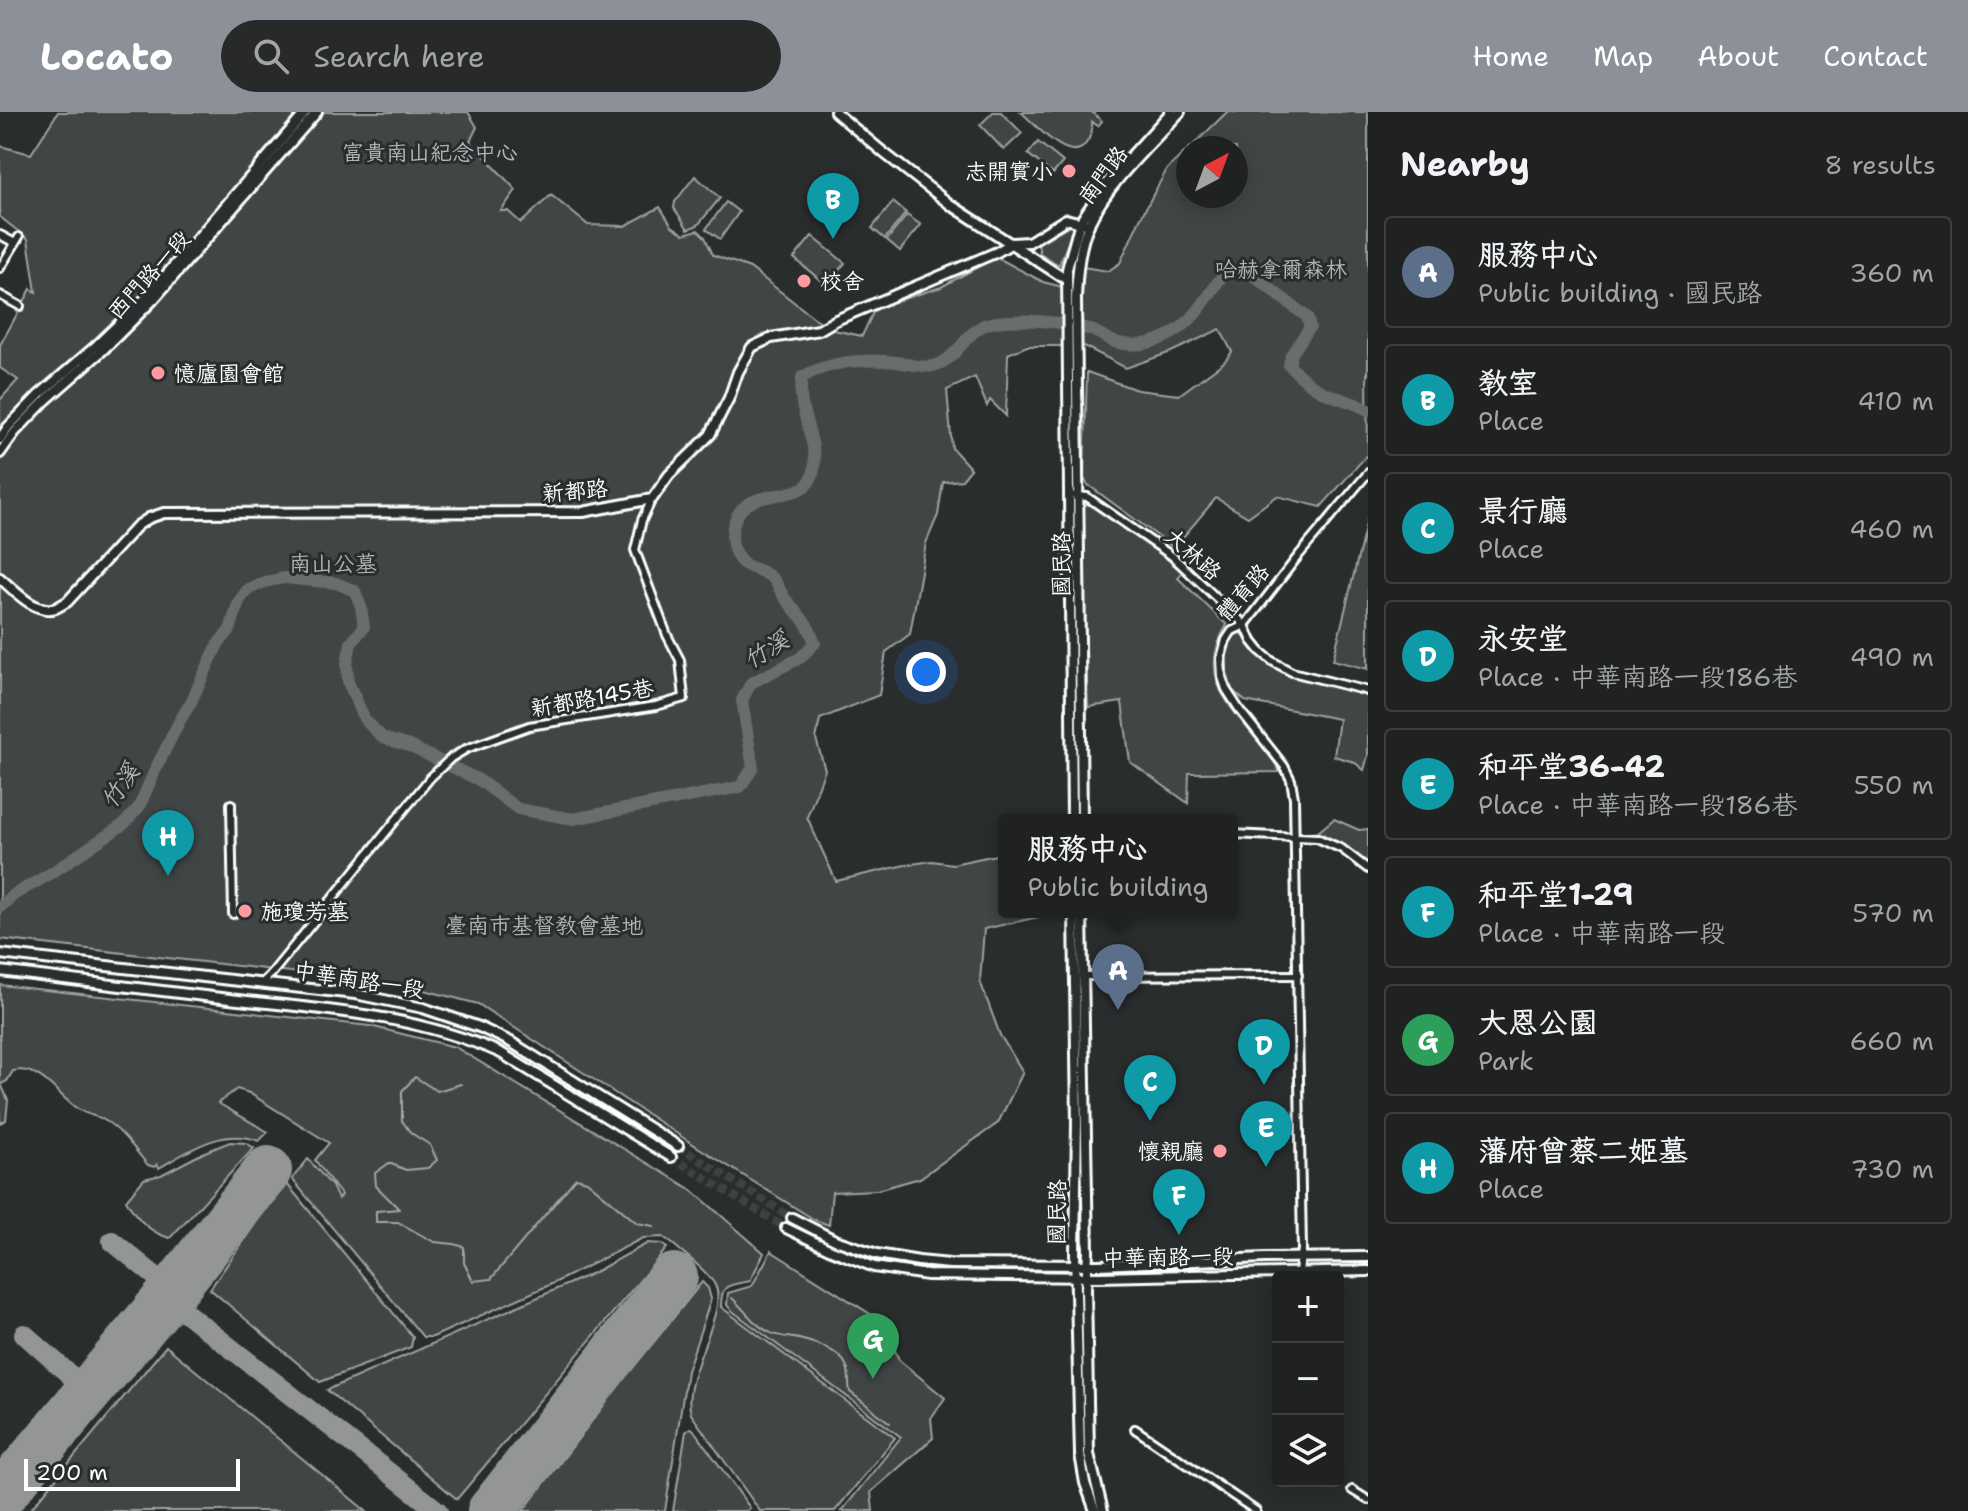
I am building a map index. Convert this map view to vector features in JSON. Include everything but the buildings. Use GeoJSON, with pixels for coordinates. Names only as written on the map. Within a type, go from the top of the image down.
{"type":"FeatureCollection","features":[{"type":"Feature","properties":{"kind":"street","name":"西門路一段"},"geometry":{"type":"LineString","coordinates":[[0,439],[39,395],[148,296],[306,112]]}},
{"type":"Feature","properties":{"kind":"street","name":"西門路一段"},"geometry":{"type":"LineString","coordinates":[[0,453],[15,432],[46,400],[153,300],[317,112]]}},
{"type":"Feature","properties":{"kind":"street"},"geometry":{"type":"LineString","coordinates":[[835,112],[951,205],[1076,287]]}},
{"type":"Feature","properties":{"kind":"street","name":"南門路"},"geometry":{"type":"LineString","coordinates":[[1084,223],[1105,185],[1171,112]]}},
{"type":"Feature","properties":{"kind":"street","name":"南門路"},"geometry":{"type":"LineString","coordinates":[[1084,223],[1105,195],[1180,112]]}},
{"type":"Feature","properties":{"kind":"street"},"geometry":{"type":"LineString","coordinates":[[652,499],[669,475],[710,435],[752,347],[771,338],[819,330],[1012,243],[1029,242],[1066,219],[1084,223]]}},
{"type":"Feature","properties":{"kind":"street"},"geometry":{"type":"LineString","coordinates":[[1072,297],[1066,280],[1067,269],[1084,223]]}},
{"type":"Feature","properties":{"kind":"street"},"geometry":{"type":"LineString","coordinates":[[1072,297],[1084,223]]}},
{"type":"Feature","properties":{"kind":"street"},"geometry":{"type":"LineString","coordinates":[[0,235],[17,240],[0,268]]}},
{"type":"Feature","properties":{"kind":"street"},"geometry":{"type":"LineString","coordinates":[[0,295],[20,306]]}},
{"type":"Feature","properties":{"kind":"street","name":"國民路"},"geometry":{"type":"LineString","coordinates":[[1072,297],[1082,814]]}},
{"type":"Feature","properties":{"kind":"street","name":"體育路"},"geometry":{"type":"LineString","coordinates":[[1299,1271],[1298,975],[1293,789],[1279,759],[1226,689],[1221,658],[1232,631],[1245,625],[1368,473]]}},
{"type":"Feature","properties":{"kind":"street","name":"國民路"},"geometry":{"type":"LineString","coordinates":[[1072,814],[1074,495]]}},
{"type":"Feature","properties":{"kind":"street","name":"大林路"},"geometry":{"type":"LineString","coordinates":[[1074,495],[1087,497],[1172,556],[1245,625],[1260,651],[1281,666],[1292,672],[1368,691]]}},
{"type":"Feature","properties":{"kind":"street","name":"新都路"},"geometry":{"type":"LineString","coordinates":[[0,578],[37,607],[56,608],[67,602],[137,526],[164,513],[583,512],[652,499]]}},
{"type":"Feature","properties":{"kind":"street","name":"新都路145巷"},"geometry":{"type":"LineString","coordinates":[[261,984],[430,778],[451,758],[466,749],[529,726],[656,706],[684,698],[680,660],[667,635],[635,550],[642,520],[652,499]]}},
{"type":"Feature","properties":{"kind":"street"},"geometry":{"type":"LineString","coordinates":[[231,804],[233,914]]}},
{"type":"Feature","properties":{"kind":"street"},"geometry":{"type":"LineString","coordinates":[[1238,834],[1317,838],[1356,857],[1368,869]]}},
{"type":"Feature","properties":{"kind":"street","name":"國民路"},"geometry":{"type":"LineString","coordinates":[[1074,918],[1079,976],[1087,1265],[1081,1276],[1080,1454],[1085,1483],[1095,1511]]}},
{"type":"Feature","properties":{"kind":"street","name":"國民路"},"geometry":{"type":"LineString","coordinates":[[1082,918],[1075,1264],[1081,1276],[1089,1454],[1103,1511]]}},
{"type":"Feature","properties":{"kind":"street","name":"中華南路一段"},"geometry":{"type":"LineString","coordinates":[[0,954],[355,994],[423,1008],[479,1027],[538,1058],[678,1146]]}},
{"type":"Feature","properties":{"kind":"street","name":"中華南路一段"},"geometry":{"type":"LineString","coordinates":[[0,971],[355,1012],[423,1025],[501,1053],[671,1157]]}},
{"type":"Feature","properties":{"kind":"street"},"geometry":{"type":"LineString","coordinates":[[1079,976],[1298,975]]}},
{"type":"Feature","properties":{"kind":"street","name":"中華南路一段"},"geometry":{"type":"LineString","coordinates":[[792,1218],[835,1240],[877,1254],[950,1264],[1087,1265],[1368,1257]]}},
{"type":"Feature","properties":{"kind":"street","name":"中華南路一段"},"geometry":{"type":"LineString","coordinates":[[786,1228],[874,1267],[927,1275],[1272,1272]]}},
{"type":"Feature","properties":{"kind":"street","name":"中華南路一段"},"geometry":{"type":"LineString","coordinates":[[1344,1271],[1368,1271]]}},
{"type":"Feature","properties":{"kind":"street"},"geometry":{"type":"LineString","coordinates":[[1135,1429],[1256,1511]]}},
{"type":"Feature","properties":{"kind":"street"},"geometry":{"type":"LineString","coordinates":[[1352,1490],[1368,1500]]}},
{"type":"Feature","properties":{"kind":"green space","name":"南山公墓"},"geometry":{"type":"Polygon","coordinates":[[[58,112],[468,112],[477,127],[470,141],[516,190],[501,211],[508,211],[521,223],[551,195],[588,225],[625,226],[660,207],[672,226],[684,234],[698,230],[705,237],[713,255],[750,268],[834,330],[862,336],[875,308],[941,287],[996,257],[1043,282],[1082,292],[1082,267],[1108,271],[1120,263],[1167,169],[1176,160],[1176,208],[1248,208],[1248,136],[1202,136],[1227,112],[1368,112],[1368,454],[1321,507],[1277,496],[1248,517],[1216,498],[1174,548],[1087,484],[1084,478],[1087,372],[1137,390],[1179,395],[1224,362],[1232,352],[1220,329],[1171,352],[1126,368],[1084,346],[1027,346],[1008,354],[1006,416],[990,400],[987,406],[975,377],[947,390],[952,448],[971,469],[962,480],[943,482],[938,515],[926,543],[910,634],[886,652],[879,695],[820,719],[816,739],[825,770],[807,817],[836,881],[905,865],[932,861],[953,864],[998,854],[998,918],[1034,918],[984,929],[980,981],[1000,1035],[1023,1072],[998,1123],[920,1178],[877,1190],[832,1192],[829,1225],[815,1220],[696,1146],[478,1004],[405,985],[0,939],[0,400],[18,380],[0,368],[0,345],[31,289],[36,292],[28,239],[0,217],[0,146],[31,154],[58,112]]]}},
{"type":"Feature","properties":{"kind":"green space"},"geometry":{"type":"Polygon","coordinates":[[[993,112],[1001,112],[1022,133],[1004,150],[980,125],[993,112]]]}},
{"type":"Feature","properties":{"kind":"green space"},"geometry":{"type":"Polygon","coordinates":[[[1021,112],[1092,112],[1102,121],[1098,126],[1092,122],[1088,141],[1077,150],[1051,140],[1021,112]]]}},
{"type":"Feature","properties":{"kind":"green space"},"geometry":{"type":"Polygon","coordinates":[[[1038,142],[1063,162],[1053,174],[1028,154],[1038,142]]]}},
{"type":"Feature","properties":{"kind":"green space"},"geometry":{"type":"Polygon","coordinates":[[[695,176],[720,198],[698,225],[688,229],[674,208],[675,202],[695,176]]]}},
{"type":"Feature","properties":{"kind":"green space"},"geometry":{"type":"Polygon","coordinates":[[[726,202],[739,212],[720,239],[706,229],[726,202]]]}},
{"type":"Feature","properties":{"kind":"green space"},"geometry":{"type":"Polygon","coordinates":[[[893,202],[906,213],[885,239],[872,228],[893,202]]]}},
{"type":"Feature","properties":{"kind":"green space"},"geometry":{"type":"Polygon","coordinates":[[[907,215],[921,225],[900,251],[887,240],[907,215]]]}},
{"type":"Feature","properties":{"kind":"green space"},"geometry":{"type":"Polygon","coordinates":[[[1070,225],[1074,228],[1059,265],[1040,253],[1038,244],[1070,225]]]}},
{"type":"Feature","properties":{"kind":"green space"},"geometry":{"type":"Polygon","coordinates":[[[812,236],[845,263],[826,285],[794,258],[812,236]]]}},
{"type":"Feature","properties":{"kind":"green space"},"geometry":{"type":"Polygon","coordinates":[[[1093,504],[1145,540],[1182,572],[1178,578],[1227,625],[1217,648],[1215,668],[1219,687],[1280,772],[1189,773],[1188,803],[1130,762],[1122,702],[1088,707],[1084,505],[1093,504]]]}},
{"type":"Feature","properties":{"kind":"green space"},"geometry":{"type":"Polygon","coordinates":[[[1368,516],[1368,669],[1333,660],[1368,516]]]}},
{"type":"Feature","properties":{"kind":"green space"},"geometry":{"type":"Polygon","coordinates":[[[1238,630],[1259,654],[1290,673],[1368,697],[1368,755],[1364,770],[1354,762],[1334,756],[1339,719],[1245,701],[1232,690],[1227,672],[1227,648],[1238,630]]]}},
{"type":"Feature","properties":{"kind":"green space"},"geometry":{"type":"Polygon","coordinates":[[[1334,819],[1359,830],[1368,829],[1368,866],[1345,846],[1318,832],[1334,819]]]}},
{"type":"Feature","properties":{"kind":"green space"},"geometry":{"type":"Polygon","coordinates":[[[0,985],[370,1026],[455,1047],[692,1190],[764,1253],[750,1281],[725,1289],[721,1307],[895,1438],[835,1511],[760,1511],[691,1414],[689,1399],[692,1382],[718,1297],[715,1285],[707,1274],[669,1241],[663,1237],[643,1238],[556,1282],[433,1337],[423,1337],[292,1179],[308,1159],[332,1186],[338,1199],[341,1195],[315,1160],[329,1143],[249,1093],[237,1089],[218,1103],[268,1132],[259,1141],[233,1137],[207,1142],[159,1168],[157,1164],[155,1167],[148,1165],[111,1124],[73,1106],[33,1073],[13,1071],[1,1084],[8,1100],[6,1120],[0,1123],[0,985]]]}},
{"type":"Feature","properties":{"kind":"green space"},"geometry":{"type":"Polygon","coordinates":[[[230,1142],[246,1143],[254,1148],[170,1238],[150,1229],[130,1207],[126,1200],[144,1179],[161,1175],[230,1142]]]}},
{"type":"Feature","properties":{"kind":"green space"},"geometry":{"type":"Polygon","coordinates":[[[287,1184],[413,1337],[411,1347],[320,1382],[210,1289],[287,1184]]]}},
{"type":"Feature","properties":{"kind":"green space"},"geometry":{"type":"Polygon","coordinates":[[[648,1243],[662,1244],[667,1248],[457,1499],[327,1390],[593,1273],[648,1243]]]}},
{"type":"Feature","properties":{"kind":"green space"},"geometry":{"type":"Polygon","coordinates":[[[771,1251],[886,1324],[881,1341],[894,1348],[899,1360],[945,1398],[931,1418],[933,1438],[871,1492],[873,1511],[842,1511],[901,1437],[727,1305],[728,1293],[752,1286],[771,1251]]]}},
{"type":"Feature","properties":{"kind":"green space"},"geometry":{"type":"Polygon","coordinates":[[[702,1282],[708,1288],[711,1299],[687,1371],[665,1511],[523,1511],[628,1374],[702,1282]]]}},
{"type":"Feature","properties":{"kind":"green space"},"geometry":{"type":"Polygon","coordinates":[[[166,1346],[366,1511],[29,1511],[166,1346]]]}},
{"type":"Feature","properties":{"kind":"green space"},"geometry":{"type":"Polygon","coordinates":[[[690,1428],[750,1508],[747,1511],[673,1511],[686,1431],[690,1428]]]}},
{"type":"Feature","properties":{"kind":"waterway","name":"竹溪"},"geometry":{"type":"LineString","coordinates":[[0,907],[15,894],[124,824],[139,807],[218,644],[230,630],[239,601],[248,589],[284,578],[336,583],[355,591],[364,627],[351,643],[347,663],[348,682],[365,720],[383,738],[409,746],[479,780],[518,809],[573,819],[740,787],[753,768],[742,700],[751,683],[800,658],[815,643],[806,623],[774,580],[740,561],[732,534],[735,520],[751,502],[796,491],[805,487],[811,479],[815,459],[802,405],[802,377],[824,367],[873,360],[933,366],[949,358],[975,331],[1001,321],[1053,322],[1091,330],[1123,344],[1148,343],[1164,338],[1186,324],[1225,272],[1251,274],[1307,317],[1310,327],[1291,355],[1289,365],[1325,393],[1368,410]]}},
{"type":"Feature","properties":{"kind":"waterway"},"geometry":{"type":"LineString","coordinates":[[461,1084],[437,1091],[415,1077],[402,1091],[402,1121],[411,1133],[430,1145],[437,1160],[428,1168],[406,1170],[389,1163],[375,1173],[376,1186],[399,1209],[376,1211],[376,1222],[398,1222],[434,1242],[464,1247],[464,1263],[473,1281],[491,1279],[576,1178],[587,1181],[637,1223],[654,1226]]}},
{"type":"Feature","properties":{"kind":"waterway"},"geometry":{"type":"LineString","coordinates":[[732,1298],[769,1332],[820,1345],[839,1356],[848,1370],[850,1392],[890,1423]]}},
{"type":"Feature","properties":{"kind":"taxiway"},"geometry":{"type":"LineString","coordinates":[[112,1241],[172,1290]]}},
{"type":"Feature","properties":{"kind":"taxiway"},"geometry":{"type":"LineString","coordinates":[[167,1298],[438,1511]]}},
{"type":"Feature","properties":{"kind":"taxiway"},"geometry":{"type":"LineString","coordinates":[[24,1334],[88,1391]]}},
{"type":"Feature","properties":{"kind":"taxiway"},"geometry":{"type":"LineString","coordinates":[[0,1484],[6,1490]]}},
{"type":"Feature","properties":{"kind":"runway"},"geometry":{"type":"LineString","coordinates":[[0,1497],[167,1298],[268,1170]]}},
{"type":"Feature","properties":{"kind":"runway"},"geometry":{"type":"LineString","coordinates":[[491,1511],[674,1277]]}},
{"type":"Feature","properties":{"kind":"tunnel"},"geometry":{"type":"LineString","coordinates":[[678,1146],[792,1218]]}},
{"type":"Feature","properties":{"kind":"tunnel"},"geometry":{"type":"LineString","coordinates":[[671,1157],[786,1228]]}},
{"type":"Feature","properties":{"kind":"place","name":"志開實小"},"geometry":{"type":"Point","coordinates":[1069,171]}},
{"type":"Feature","properties":{"kind":"place","name":"教室"},"geometry":{"type":"Point","coordinates":[833,239]}},
{"type":"Feature","properties":{"kind":"place","name":"校舍"},"geometry":{"type":"Point","coordinates":[804,281]}},
{"type":"Feature","properties":{"kind":"place","name":"憶廬園會館"},"geometry":{"type":"Point","coordinates":[158,373]}},
{"type":"Feature","properties":{"kind":"place","name":"藩府曾蔡二姬墓"},"geometry":{"type":"Point","coordinates":[168,876]}},
{"type":"Feature","properties":{"kind":"place","name":"施瓊芳墓"},"geometry":{"type":"Point","coordinates":[245,911]}},
{"type":"Feature","properties":{"kind":"place","name":"服務中心"},"geometry":{"type":"Point","coordinates":[1118,1010]}},
{"type":"Feature","properties":{"kind":"place","name":"永安堂"},"geometry":{"type":"Point","coordinates":[1264,1085]}},
{"type":"Feature","properties":{"kind":"place","name":"景行廳"},"geometry":{"type":"Point","coordinates":[1150,1121]}},
{"type":"Feature","properties":{"kind":"place","name":"懷親廳"},"geometry":{"type":"Point","coordinates":[1220,1151]}},
{"type":"Feature","properties":{"kind":"place","name":"和平堂36-42"},"geometry":{"type":"Point","coordinates":[1266,1167]}},
{"type":"Feature","properties":{"kind":"place","name":"和平堂1-29"},"geometry":{"type":"Point","coordinates":[1179,1235]}},
{"type":"Feature","properties":{"kind":"place","name":"大恩公園"},"geometry":{"type":"Point","coordinates":[873,1379]}},
{"type":"Feature","properties":{"kind":"park label","name":"富貴南山紀念中心"},"geometry":{"type":"Point","coordinates":[430,152]}},
{"type":"Feature","properties":{"kind":"park label","name":"哈赫拿爾森林"},"geometry":{"type":"Point","coordinates":[1281,269]}},
{"type":"Feature","properties":{"kind":"park label","name":"臺南市基督教會墓地"},"geometry":{"type":"Point","coordinates":[544,925]}}]}
